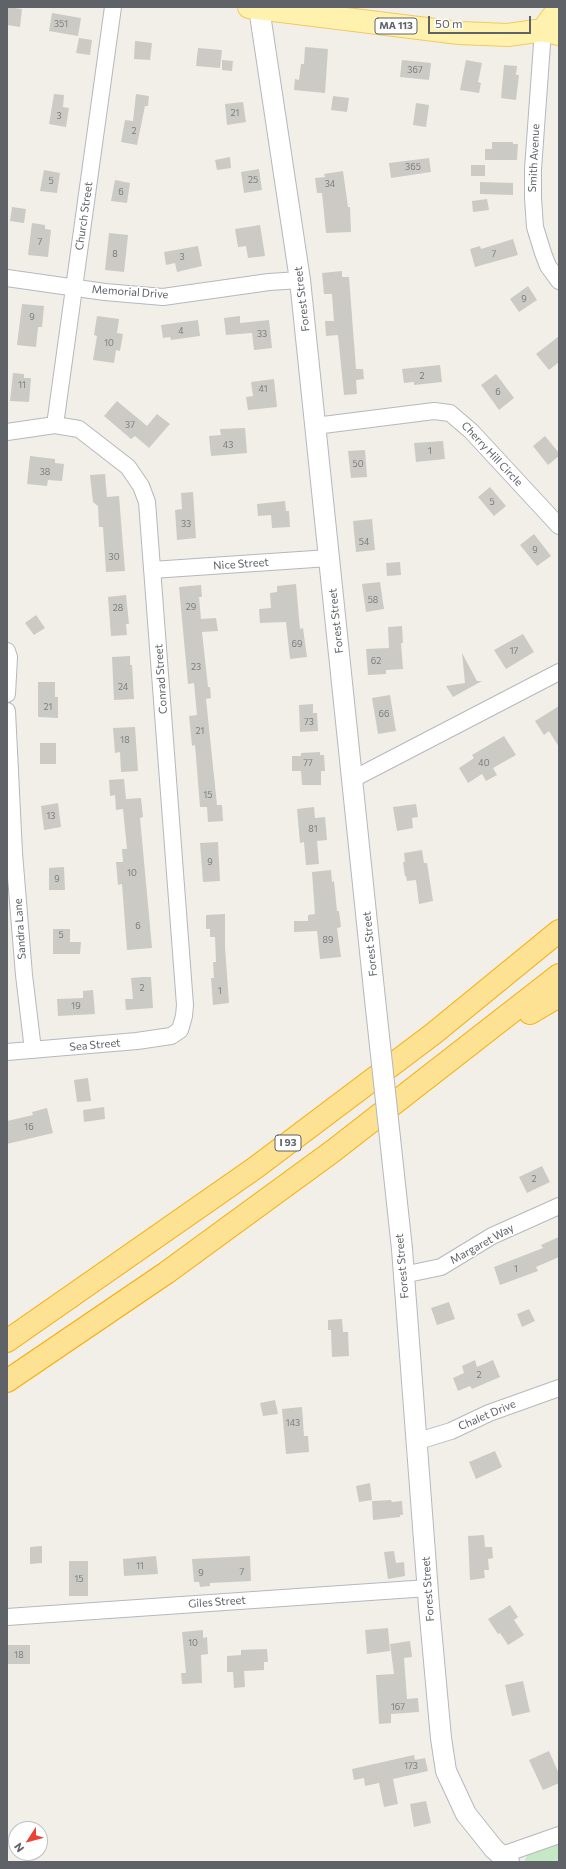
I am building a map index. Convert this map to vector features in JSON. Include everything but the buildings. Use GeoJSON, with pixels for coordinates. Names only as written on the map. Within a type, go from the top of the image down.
{"type":"FeatureCollection","features":[{"type":"Feature","properties":{"kind":"highway"},"geometry":{"type":"LineString","coordinates":[[472,1002],[559,916]]}},
{"type":"Feature","properties":{"kind":"highway","name":"I 93"},"geometry":{"type":"LineString","coordinates":[[7,1341],[255,1168],[427,1038],[559,932]]}},
{"type":"Feature","properties":{"kind":"highway"},"geometry":{"type":"LineString","coordinates":[[7,1381],[173,1268],[333,1151],[463,1052],[559,976]]}},
{"type":"Feature","properties":{"kind":"highway"},"geometry":{"type":"LineString","coordinates":[[463,1052],[559,996]]}},
{"type":"Feature","properties":{"kind":"main road","name":"MA 113"},"geometry":{"type":"LineString","coordinates":[[256,7],[459,33],[508,35],[551,32]]}},
{"type":"Feature","properties":{"kind":"main road"},"geometry":{"type":"LineString","coordinates":[[551,32],[553,16],[559,14]]}},
{"type":"Feature","properties":{"kind":"street","name":"Church Street"},"geometry":{"type":"LineString","coordinates":[[55,425],[113,7]]}},
{"type":"Feature","properties":{"kind":"street","name":"Forest Street"},"geometry":{"type":"LineString","coordinates":[[256,7],[300,280],[316,426],[402,1249],[415,1442],[440,1732],[446,1771],[466,1814],[480,1833],[505,1859]]}},
{"type":"Feature","properties":{"kind":"street","name":"Smith Avenue"},"geometry":{"type":"LineString","coordinates":[[551,32],[533,169],[532,198],[535,227],[543,253],[548,266],[559,281]]}},
{"type":"Feature","properties":{"kind":"street","name":"Memorial Drive"},"geometry":{"type":"LineString","coordinates":[[7,278],[74,288],[163,297],[269,282],[300,280]]}},
{"type":"Feature","properties":{"kind":"street","name":"Cherry Hill Circle"},"geometry":{"type":"LineString","coordinates":[[316,426],[434,411],[450,413],[471,431],[559,526]]}},
{"type":"Feature","properties":{"kind":"street","name":"Conrad Street"},"geometry":{"type":"LineString","coordinates":[[7,432],[55,425],[79,429],[128,467],[141,486],[147,502],[184,991],[184,1016],[180,1030]]}},
{"type":"Feature","properties":{"kind":"street","name":"Nice Street"},"geometry":{"type":"LineString","coordinates":[[152,570],[329,558]]}},
{"type":"Feature","properties":{"kind":"street"},"geometry":{"type":"LineString","coordinates":[[7,651],[7,694]]}},
{"type":"Feature","properties":{"kind":"street"},"geometry":{"type":"LineString","coordinates":[[353,779],[559,672]]}},
{"type":"Feature","properties":{"kind":"street","name":"Sandra Lane"},"geometry":{"type":"LineString","coordinates":[[7,711],[15,868],[24,975],[33,1050]]}},
{"type":"Feature","properties":{"kind":"street","name":"Sea Street"},"geometry":{"type":"LineString","coordinates":[[7,1052],[137,1041],[171,1036],[180,1030]]}},
{"type":"Feature","properties":{"kind":"street","name":"Margaret Way"},"geometry":{"type":"LineString","coordinates":[[403,1275],[441,1267],[492,1236],[559,1206]]}},
{"type":"Feature","properties":{"kind":"street","name":"Chalet Drive"},"geometry":{"type":"LineString","coordinates":[[415,1442],[451,1430],[489,1413],[559,1388]]}},
{"type":"Feature","properties":{"kind":"street","name":"Giles Street"},"geometry":{"type":"LineString","coordinates":[[7,1617],[428,1588]]}},
{"type":"Feature","properties":{"kind":"street"},"geometry":{"type":"LineString","coordinates":[[505,1859],[559,1835]]}},
{"type":"Feature","properties":{"kind":"green space"},"geometry":{"type":"Polygon","coordinates":[[[559,1842],[559,1862],[524,1862],[527,1855],[559,1842]]]}}]}
